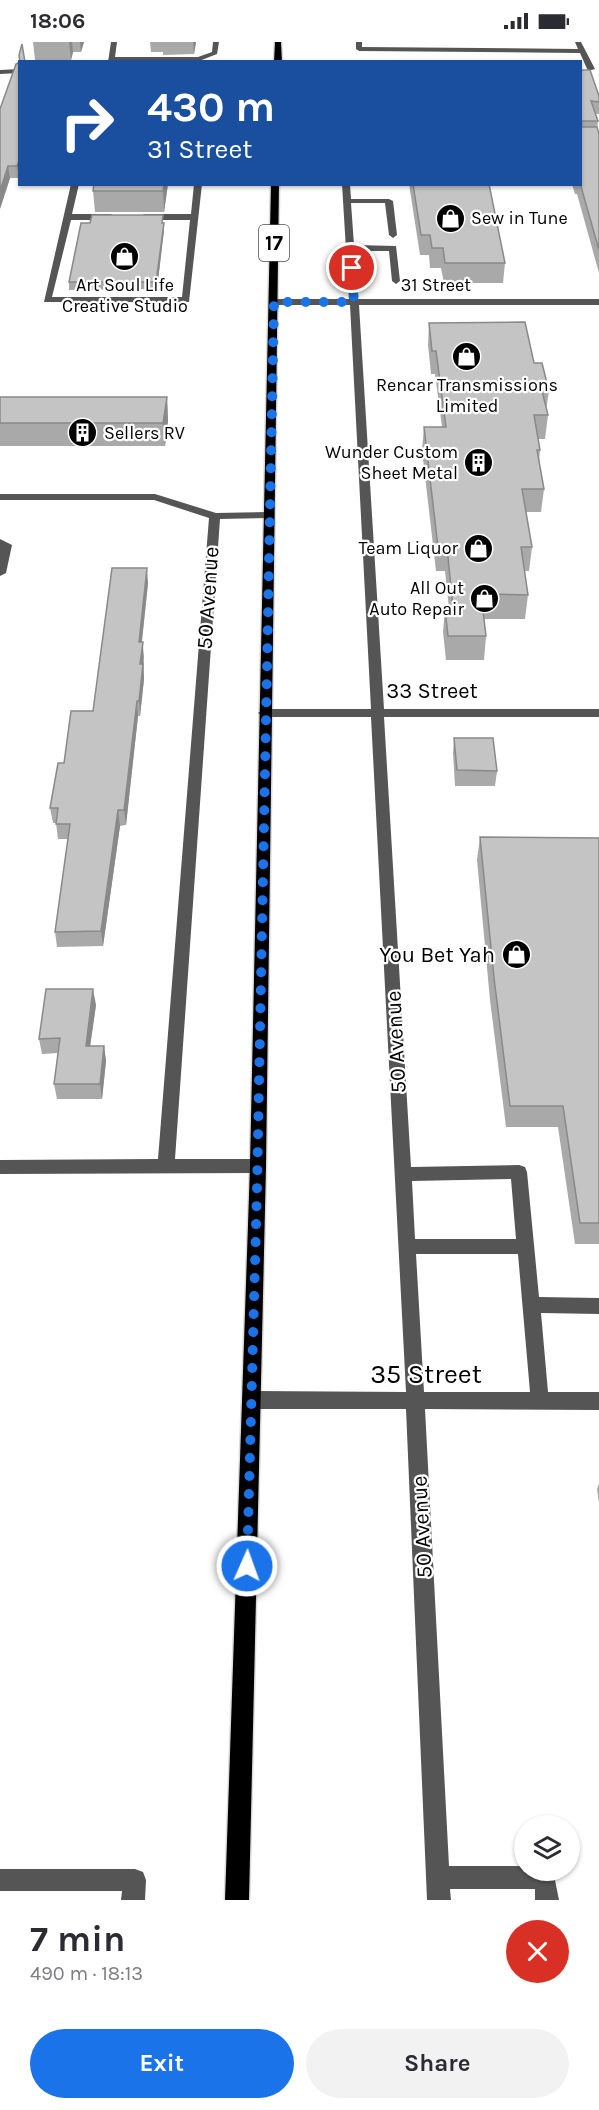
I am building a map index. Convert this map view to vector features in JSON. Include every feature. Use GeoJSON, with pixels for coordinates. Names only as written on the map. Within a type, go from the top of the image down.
{"type":"FeatureCollection","features":[{"type":"Feature","properties":{"kind":"main road"},"geometry":{"type":"LineString","coordinates":[[278,42],[278,60]]}},
{"type":"Feature","properties":{"kind":"main road","name":"17"},"geometry":{"type":"LineString","coordinates":[[237,1900],[258,1166],[264,713],[275,186]]}},
{"type":"Feature","properties":{"kind":"street"},"geometry":{"type":"LineString","coordinates":[[114,42],[112,60],[200,59],[215,53],[216,42]]}},
{"type":"Feature","properties":{"kind":"street"},"geometry":{"type":"LineString","coordinates":[[359,42],[359,50],[405,46],[439,50],[581,51]]}},
{"type":"Feature","properties":{"kind":"street"},"geometry":{"type":"LineString","coordinates":[[439,50],[464,42]]}},
{"type":"Feature","properties":{"kind":"street"},"geometry":{"type":"LineString","coordinates":[[506,42],[578,42],[581,51],[595,69]]}},
{"type":"Feature","properties":{"kind":"street"},"geometry":{"type":"LineString","coordinates":[[439,50],[440,59]]}},
{"type":"Feature","properties":{"kind":"street"},"geometry":{"type":"LineString","coordinates":[[0,72],[18,71]]}},
{"type":"Feature","properties":{"kind":"street"},"geometry":{"type":"LineString","coordinates":[[75,186],[47,300],[186,300],[198,186]]}},
{"type":"Feature","properties":{"kind":"street","name":"50 Avenue"},"geometry":{"type":"LineString","coordinates":[[346,186],[407,1246],[439,1900]]}},
{"type":"Feature","properties":{"kind":"street"},"geometry":{"type":"LineString","coordinates":[[348,201],[389,201],[393,235]]}},
{"type":"Feature","properties":{"kind":"street"},"geometry":{"type":"LineString","coordinates":[[68,217],[124,217]]}},
{"type":"Feature","properties":{"kind":"street"},"geometry":{"type":"LineString","coordinates":[[135,217],[195,217]]}},
{"type":"Feature","properties":{"kind":"street"},"geometry":{"type":"LineString","coordinates":[[351,248],[393,248],[396,281]]}},
{"type":"Feature","properties":{"kind":"street","name":"31 Street"},"geometry":{"type":"LineString","coordinates":[[274,302],[599,302]]}},
{"type":"Feature","properties":{"kind":"street"},"geometry":{"type":"LineString","coordinates":[[0,497],[155,497],[215,516]]}},
{"type":"Feature","properties":{"kind":"street","name":"50 Avenue"},"geometry":{"type":"LineString","coordinates":[[166,1166],[215,516],[269,515]]}},
{"type":"Feature","properties":{"kind":"street"},"geometry":{"type":"LineString","coordinates":[[0,542],[6,545],[0,573]]}},
{"type":"Feature","properties":{"kind":"street","name":"33 Street"},"geometry":{"type":"LineString","coordinates":[[264,713],[599,712]]}},
{"type":"Feature","properties":{"kind":"street"},"geometry":{"type":"LineString","coordinates":[[0,1167],[258,1166]]}},
{"type":"Feature","properties":{"kind":"street"},"geometry":{"type":"LineString","coordinates":[[403,1174],[519,1172],[540,1402]]}},
{"type":"Feature","properties":{"kind":"street"},"geometry":{"type":"LineString","coordinates":[[407,1246],[526,1247]]}},
{"type":"Feature","properties":{"kind":"street"},"geometry":{"type":"LineString","coordinates":[[532,1305],[599,1306]]}},
{"type":"Feature","properties":{"kind":"street","name":"35 Street"},"geometry":{"type":"LineString","coordinates":[[252,1400],[599,1401]]}},
{"type":"Feature","properties":{"kind":"street"},"geometry":{"type":"LineString","coordinates":[[438,1877],[545,1878],[547,1900]]}},
{"type":"Feature","properties":{"kind":"street"},"geometry":{"type":"LineString","coordinates":[[0,1880],[134,1890]]}},
{"type":"Feature","properties":{"kind":"building"},"geometry":{"type":"Polygon","coordinates":[[[22,44],[25,60],[20,60],[22,44]]]}},
{"type":"Feature","properties":{"kind":"building"},"geometry":{"type":"Polygon","coordinates":[[[18,63],[18,163],[17,166],[8,166],[0,191],[0,109],[18,63]]]}},
{"type":"Feature","properties":{"kind":"building"},"geometry":{"type":"Polygon","coordinates":[[[582,70],[590,70],[599,96],[599,102],[591,101],[598,121],[582,121],[582,70]]]}},
{"type":"Feature","properties":{"kind":"building"},"geometry":{"type":"Polygon","coordinates":[[[582,127],[597,127],[599,134],[599,250],[581,186],[582,127]]]}},
{"type":"Feature","properties":{"kind":"building"},"geometry":{"type":"Polygon","coordinates":[[[94,186],[164,186],[163,191],[93,191],[94,186]]]}},
{"type":"Feature","properties":{"kind":"building"},"geometry":{"type":"Polygon","coordinates":[[[413,186],[489,186],[505,263],[445,263],[443,248],[432,248],[430,235],[421,235],[413,186]]]}},
{"type":"Feature","properties":{"kind":"building"},"geometry":{"type":"Polygon","coordinates":[[[92,215],[163,215],[162,223],[164,223],[156,282],[69,282],[81,223],[90,223],[92,215]]]}},
{"type":"Feature","properties":{"kind":"building"},"geometry":{"type":"Polygon","coordinates":[[[525,322],[534,363],[542,363],[549,391],[542,391],[548,415],[534,415],[544,489],[522,489],[532,547],[521,547],[528,595],[481,594],[486,636],[448,636],[445,608],[453,608],[447,547],[438,547],[424,427],[446,427],[436,351],[432,351],[429,323],[525,322]]]}},
{"type":"Feature","properties":{"kind":"building"},"geometry":{"type":"Polygon","coordinates":[[[0,397],[167,397],[163,423],[0,423],[0,397]]]}},
{"type":"Feature","properties":{"kind":"building"},"geometry":{"type":"Polygon","coordinates":[[[112,568],[147,568],[139,642],[143,642],[140,664],[143,664],[124,810],[118,810],[101,931],[55,932],[70,824],[56,824],[58,808],[50,808],[58,763],[64,763],[71,711],[93,711],[112,568]]]}},
{"type":"Feature","properties":{"kind":"building"},"geometry":{"type":"Polygon","coordinates":[[[454,738],[493,738],[497,771],[457,770],[454,738]]]}},
{"type":"Feature","properties":{"kind":"building"},"geometry":{"type":"Polygon","coordinates":[[[480,837],[599,838],[599,1223],[580,1223],[563,1106],[510,1106],[480,837]]]}},
{"type":"Feature","properties":{"kind":"building"},"geometry":{"type":"Polygon","coordinates":[[[46,989],[93,989],[86,1046],[104,1046],[100,1084],[54,1084],[60,1038],[39,1039],[46,989]]]}},
{"type":"Feature","properties":{"kind":"place","name":"Sew in Tune"},"geometry":{"type":"Point","coordinates":[450,218]}},
{"type":"Feature","properties":{"kind":"place","name":"Art Soul Life Creative Studio"},"geometry":{"type":"Point","coordinates":[125,256]}},
{"type":"Feature","properties":{"kind":"place","name":"Rencar Transmissions Limited"},"geometry":{"type":"Point","coordinates":[467,356]}},
{"type":"Feature","properties":{"kind":"place","name":"Sellers RV"},"geometry":{"type":"Point","coordinates":[83,433]}},
{"type":"Feature","properties":{"kind":"place","name":"Wunder Custom Sheet Metal"},"geometry":{"type":"Point","coordinates":[479,462]}},
{"type":"Feature","properties":{"kind":"place","name":"Team Liquor"},"geometry":{"type":"Point","coordinates":[479,548]}},
{"type":"Feature","properties":{"kind":"place","name":"All Out Auto Repair"},"geometry":{"type":"Point","coordinates":[485,598]}},
{"type":"Feature","properties":{"kind":"place","name":"You Bet Yah"},"geometry":{"type":"Point","coordinates":[516,955]}},
{"type":"Feature","properties":{"kind":"route"},"geometry":{"type":"LineString","coordinates":[[247,1566],[257,1189],[274,302],[354,302],[352,268]]}}]}
